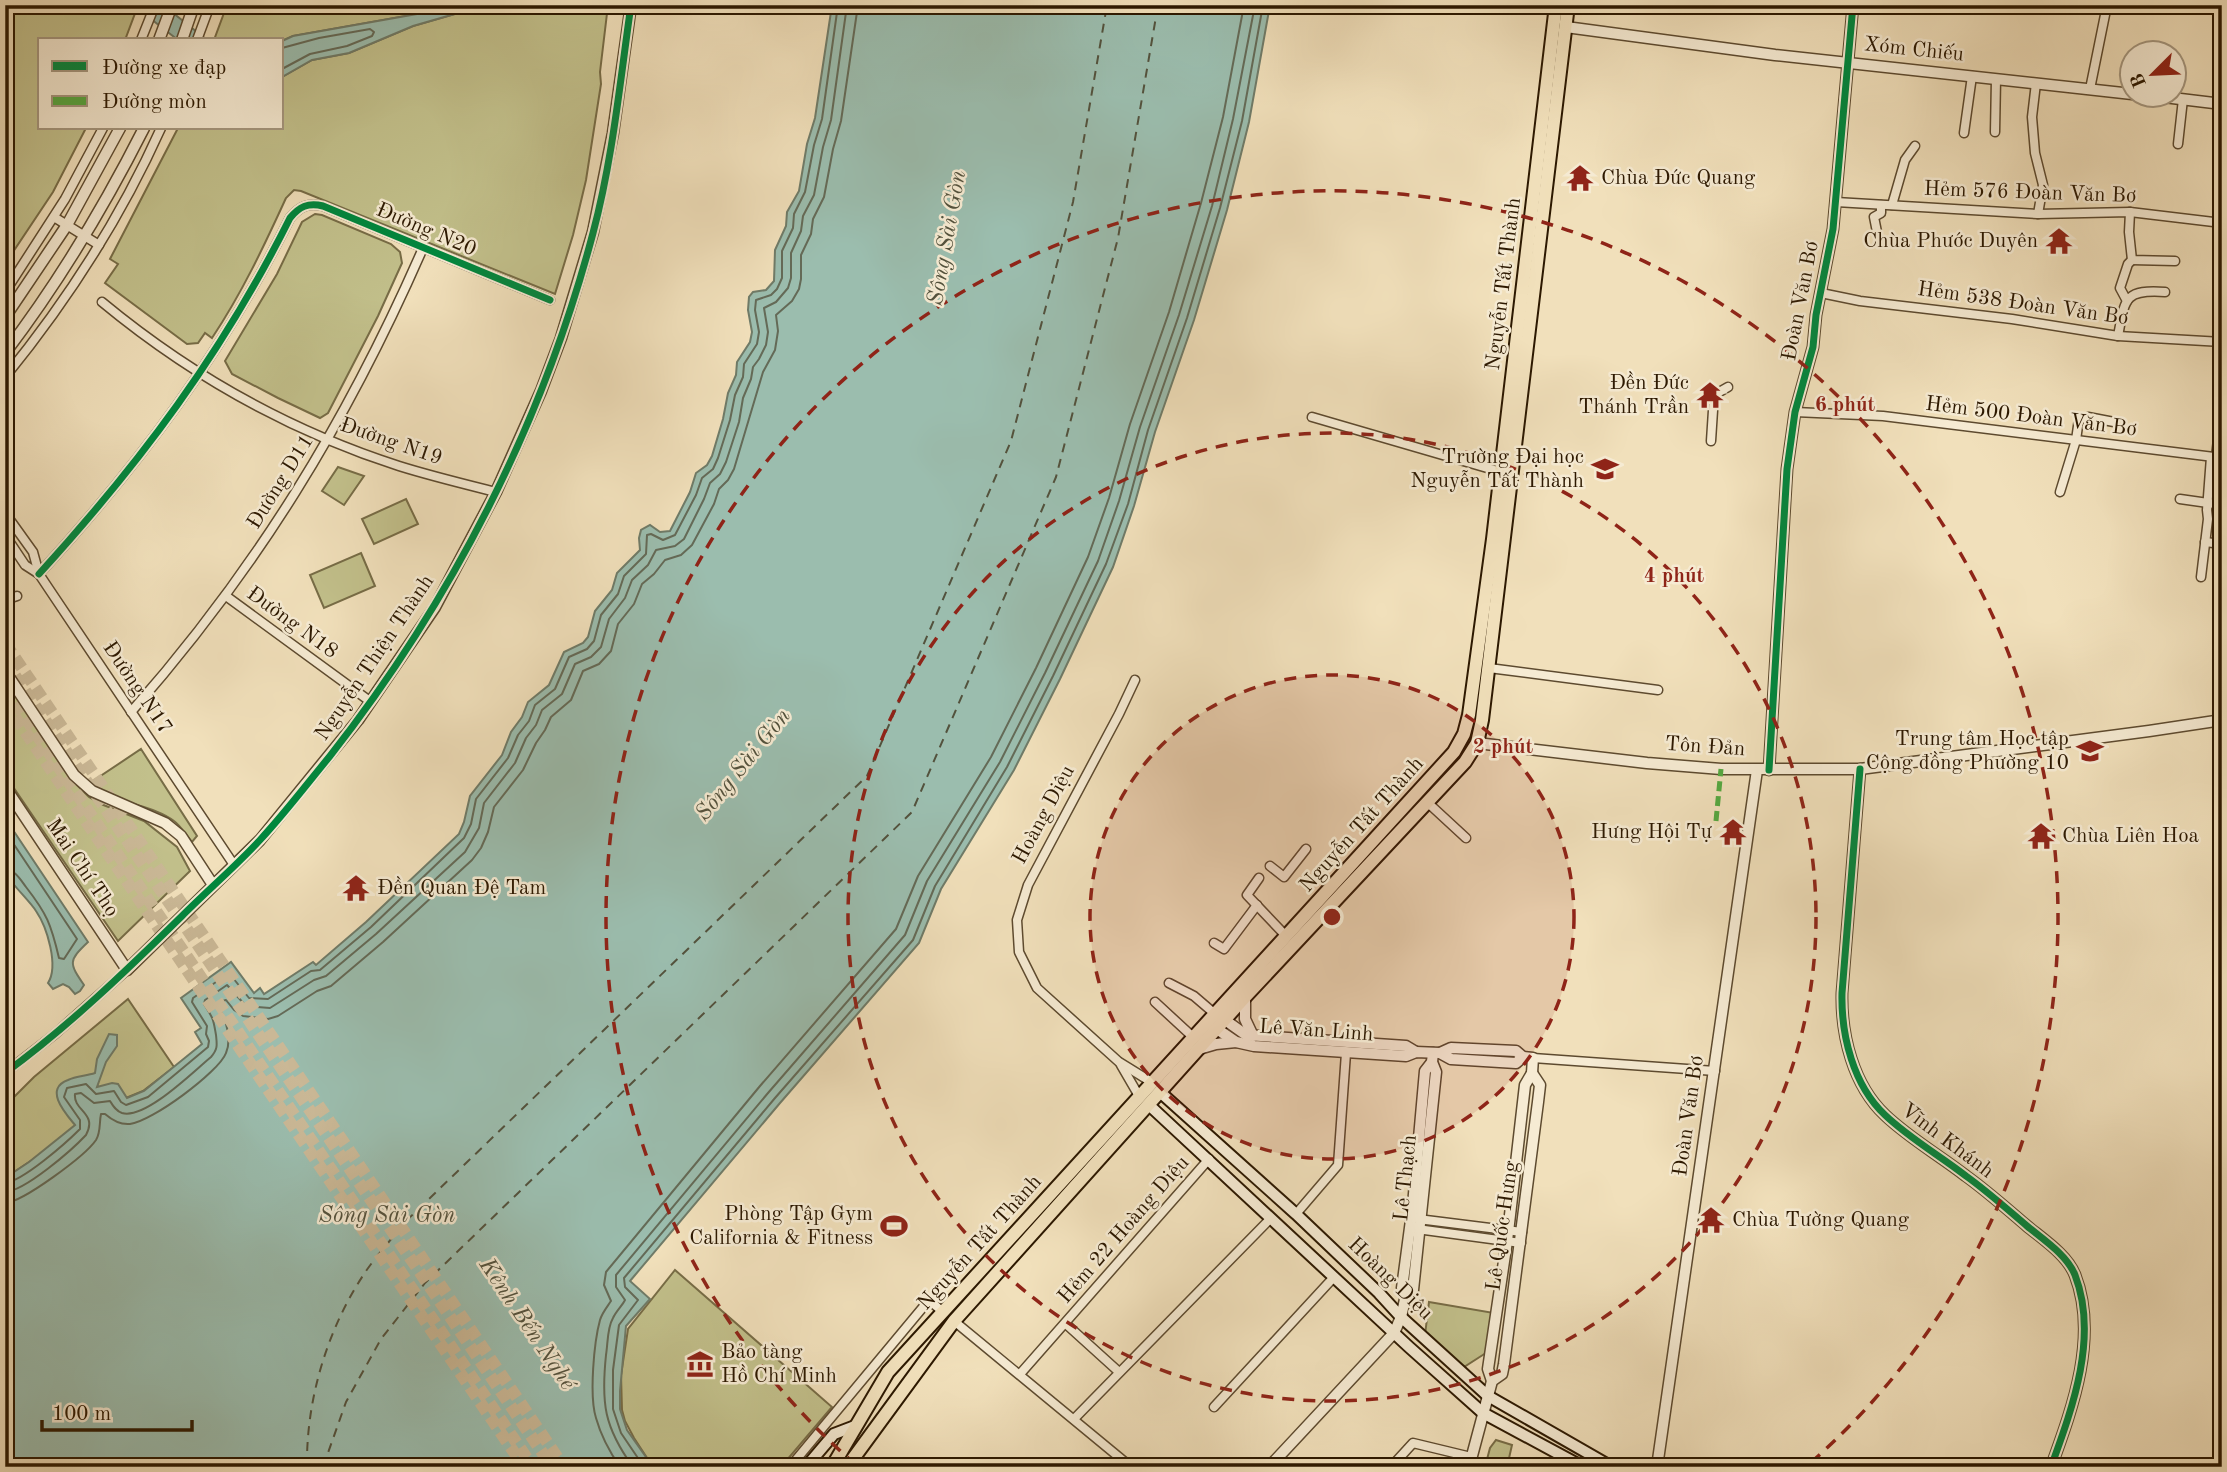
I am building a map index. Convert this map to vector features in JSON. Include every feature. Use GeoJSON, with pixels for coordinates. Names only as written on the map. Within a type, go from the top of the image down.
{"type":"FeatureCollection","features":[{"type":"Feature","properties":{"kind":"main road","name":"Nguyễn Tất Thành"},"geometry":{"type":"LineString","coordinates":[[1219,1021],[1286,936],[1454,752],[1464,734],[1507,473],[1515,450],[1560,26],[1556,5]]}},
{"type":"Feature","properties":{"kind":"main road"},"geometry":{"type":"LineString","coordinates":[[1560,26],[1568,5]]}},
{"type":"Feature","properties":{"kind":"main road","name":"Nguyễn Tất Thành"},"geometry":{"type":"LineString","coordinates":[[839,1465],[855,1426],[888,1372],[1196,1044],[1245,998],[1465,762],[1477,743],[1489,668],[1507,473],[1560,26]]}},
{"type":"Feature","properties":{"kind":"main road"},"geometry":{"type":"LineString","coordinates":[[1464,734],[1477,743]]}},
{"type":"Feature","properties":{"kind":"main road","name":"Hoàng Diệu"},"geometry":{"type":"LineString","coordinates":[[1156,1087],[1296,1214],[1401,1317],[1488,1396],[1612,1467]]}},
{"type":"Feature","properties":{"kind":"main road","name":"Nguyễn Tất Thành"},"geometry":{"type":"LineString","coordinates":[[839,1465],[861,1448],[954,1321],[1144,1100]]}},
{"type":"Feature","properties":{"kind":"main road","name":"Hoàng Diệu"},"geometry":{"type":"LineString","coordinates":[[1144,1100],[1483,1413],[1584,1467]]}},
{"type":"Feature","properties":{"kind":"main road","name":"Nguyễn Tất Thành"},"geometry":{"type":"LineString","coordinates":[[806,1467],[834,1434],[855,1426]]}},
{"type":"Feature","properties":{"kind":"main road"},"geometry":{"type":"LineString","coordinates":[[858,1467],[861,1448]]}},
{"type":"Feature","properties":{"kind":"street"},"geometry":{"type":"LineString","coordinates":[[142,38],[155,5]]}},
{"type":"Feature","properties":{"kind":"street"},"geometry":{"type":"LineString","coordinates":[[160,38],[172,5]]}},
{"type":"Feature","properties":{"kind":"street"},"geometry":{"type":"LineString","coordinates":[[182,38],[194,5]]}},
{"type":"Feature","properties":{"kind":"street"},"geometry":{"type":"LineString","coordinates":[[198,38],[210,5]]}},
{"type":"Feature","properties":{"kind":"street","name":"Nguyễn Thiện Thành"},"geometry":{"type":"LineString","coordinates":[[5,1073],[55,1034],[127,970],[260,840],[371,702],[435,607],[496,492],[541,391],[577,286],[606,177],[631,5]]}},
{"type":"Feature","properties":{"kind":"street","name":"Đoàn Văn Bơ"},"geometry":{"type":"LineString","coordinates":[[1769,770],[1787,469],[1794,412],[1813,346],[1836,202],[1853,5]]}},
{"type":"Feature","properties":{"kind":"street"},"geometry":{"type":"LineString","coordinates":[[2090,89],[2108,5]]}},
{"type":"Feature","properties":{"kind":"street","name":"Xóm Chiếu"},"geometry":{"type":"LineString","coordinates":[[1560,26],[1762,54],[2118,92]]}},
{"type":"Feature","properties":{"kind":"street"},"geometry":{"type":"LineString","coordinates":[[1964,133],[1972,76]]}},
{"type":"Feature","properties":{"kind":"street"},"geometry":{"type":"LineString","coordinates":[[1995,132],[1996,79]]}},
{"type":"Feature","properties":{"kind":"street"},"geometry":{"type":"LineString","coordinates":[[2036,83],[2032,117],[2035,153],[2043,185],[2038,214]]}},
{"type":"Feature","properties":{"kind":"street"},"geometry":{"type":"LineString","coordinates":[[2188,100],[2222,104]]}},
{"type":"Feature","properties":{"kind":"street"},"geometry":{"type":"LineString","coordinates":[[2178,144],[2182,108]]}},
{"type":"Feature","properties":{"kind":"street"},"geometry":{"type":"LineString","coordinates":[[5,292],[54,217],[102,130]]}},
{"type":"Feature","properties":{"kind":"street"},"geometry":{"type":"LineString","coordinates":[[5,317],[67,225],[119,130]]}},
{"type":"Feature","properties":{"kind":"street"},"geometry":{"type":"LineString","coordinates":[[5,353],[47,297],[85,236],[143,130]]}},
{"type":"Feature","properties":{"kind":"street"},"geometry":{"type":"LineString","coordinates":[[5,377],[39,334],[99,245],[160,130]]}},
{"type":"Feature","properties":{"kind":"street"},"geometry":{"type":"LineString","coordinates":[[1892,205],[1905,160],[1914,146]]}},
{"type":"Feature","properties":{"kind":"street","name":"Hẻm 576 Đoàn Văn Bơ"},"geometry":{"type":"LineString","coordinates":[[1836,202],[2038,214],[2130,212],[2222,223]]}},
{"type":"Feature","properties":{"kind":"street","name":"Đường N20"},"geometry":{"type":"LineString","coordinates":[[201,373],[245,303],[290,218],[301,207],[316,204],[550,300]]}},
{"type":"Feature","properties":{"kind":"street"},"geometry":{"type":"LineString","coordinates":[[1877,232],[1874,217],[1881,213],[1881,205]]}},
{"type":"Feature","properties":{"kind":"street"},"geometry":{"type":"LineString","coordinates":[[2130,212],[2132,260]]}},
{"type":"Feature","properties":{"kind":"street"},"geometry":{"type":"LineString","coordinates":[[54,217],[99,245]]}},
{"type":"Feature","properties":{"kind":"street","name":"Đường D11"},"geometry":{"type":"LineString","coordinates":[[131,712],[226,596],[285,512],[329,440],[381,341],[423,248]]}},
{"type":"Feature","properties":{"kind":"street"},"geometry":{"type":"LineString","coordinates":[[2127,301],[2120,288],[2128,264],[2132,260],[2175,261]]}},
{"type":"Feature","properties":{"kind":"street"},"geometry":{"type":"LineString","coordinates":[[2118,336],[2124,305],[2131,296],[2144,291],[2165,292]]}},
{"type":"Feature","properties":{"kind":"street","name":"Hẻm 538 Đoàn Văn Bơ"},"geometry":{"type":"LineString","coordinates":[[1821,293],[2118,336],[2222,342]]}},
{"type":"Feature","properties":{"kind":"street","name":"Đường N19"},"geometry":{"type":"LineString","coordinates":[[102,302],[162,348],[264,409],[329,440],[397,465],[496,492]]}},
{"type":"Feature","properties":{"kind":"street"},"geometry":{"type":"LineString","coordinates":[[39,574],[118,484],[170,418],[201,373]]}},
{"type":"Feature","properties":{"kind":"street"},"geometry":{"type":"LineString","coordinates":[[1711,441],[1714,395],[1728,387]]}},
{"type":"Feature","properties":{"kind":"street"},"geometry":{"type":"LineString","coordinates":[[2201,577],[2208,519],[2207,504],[2222,405]]}},
{"type":"Feature","properties":{"kind":"street","name":"Hẻm 500 Đoàn Văn Bơ"},"geometry":{"type":"LineString","coordinates":[[1794,412],[1883,416],[2216,457]]}},
{"type":"Feature","properties":{"kind":"street"},"geometry":{"type":"LineString","coordinates":[[1312,417],[1507,473]]}},
{"type":"Feature","properties":{"kind":"street"},"geometry":{"type":"LineString","coordinates":[[2060,492],[2076,440],[2079,419],[2088,417],[2114,422]]}},
{"type":"Feature","properties":{"kind":"street"},"geometry":{"type":"LineString","coordinates":[[2180,499],[2222,505]]}},
{"type":"Feature","properties":{"kind":"street"},"geometry":{"type":"LineString","coordinates":[[5,513],[33,552],[39,574]]}},
{"type":"Feature","properties":{"kind":"street","name":"Đường N17"},"geometry":{"type":"LineString","coordinates":[[5,535],[25,565],[39,574],[234,865]]}},
{"type":"Feature","properties":{"kind":"street"},"geometry":{"type":"LineString","coordinates":[[2205,542],[2222,544]]}},
{"type":"Feature","properties":{"kind":"street"},"geometry":{"type":"LineString","coordinates":[[5,600],[17,596]]}},
{"type":"Feature","properties":{"kind":"street","name":"Đường N18"},"geometry":{"type":"LineString","coordinates":[[226,596],[371,702]]}},
{"type":"Feature","properties":{"kind":"street"},"geometry":{"type":"LineString","coordinates":[[1489,668],[1658,690]]}},
{"type":"Feature","properties":{"kind":"street"},"geometry":{"type":"LineString","coordinates":[[5,671],[83,785],[105,798],[164,823],[181,836],[213,885]]}},
{"type":"Feature","properties":{"kind":"street","name":"Hoàng Diệu"},"geometry":{"type":"LineString","coordinates":[[1135,680],[1028,885],[1017,920],[1019,952],[1037,988],[1119,1062],[1156,1087]]}},
{"type":"Feature","properties":{"kind":"street","name":"Tôn Đản"},"geometry":{"type":"LineString","coordinates":[[1477,743],[1647,763],[1757,770],[1860,769],[2222,720]]}},
{"type":"Feature","properties":{"kind":"street","name":"Vĩnh Khánh"},"geometry":{"type":"LineString","coordinates":[[1860,769],[1842,993],[1841,1015],[1846,1038],[1856,1073],[1883,1113],[2059,1252],[2074,1273],[2083,1306],[2081,1360],[2078,1381],[2051,1467]]}},
{"type":"Feature","properties":{"kind":"street","name":"Đoàn Văn Bơ"},"geometry":{"type":"LineString","coordinates":[[1657,1467],[1757,770]]}},
{"type":"Feature","properties":{"kind":"street","name":"Mai Chí Thọ"},"geometry":{"type":"LineString","coordinates":[[5,787],[127,970]]}},
{"type":"Feature","properties":{"kind":"street"},"geometry":{"type":"LineString","coordinates":[[1427,802],[1466,838]]}},
{"type":"Feature","properties":{"kind":"street"},"geometry":{"type":"LineString","coordinates":[[1270,866],[1284,877],[1306,849]]}},
{"type":"Feature","properties":{"kind":"street"},"geometry":{"type":"LineString","coordinates":[[1259,878],[1247,894],[1286,936]]}},
{"type":"Feature","properties":{"kind":"street"},"geometry":{"type":"LineString","coordinates":[[1214,943],[1224,949],[1257,905]]}},
{"type":"Feature","properties":{"kind":"street"},"geometry":{"type":"LineString","coordinates":[[1169,983],[1194,996],[1219,1021]]}},
{"type":"Feature","properties":{"kind":"street"},"geometry":{"type":"LineString","coordinates":[[1245,998],[1245,1019],[1253,1036]]}},
{"type":"Feature","properties":{"kind":"street"},"geometry":{"type":"LineString","coordinates":[[1155,1002],[1196,1044],[1236,1042]]}},
{"type":"Feature","properties":{"kind":"street","name":"Lê Văn Linh"},"geometry":{"type":"LineString","coordinates":[[1219,1021],[1253,1036],[1406,1046],[1416,1052],[1451,1059],[1516,1063],[1528,1058],[1715,1071]]}},
{"type":"Feature","properties":{"kind":"street","name":"Lê Văn Linh"},"geometry":{"type":"LineString","coordinates":[[1219,1021],[1236,1042],[1254,1046],[1406,1056],[1416,1052]]}},
{"type":"Feature","properties":{"kind":"street"},"geometry":{"type":"LineString","coordinates":[[1296,1214],[1338,1166],[1346,1053]]}},
{"type":"Feature","properties":{"kind":"street","name":"Lê Thạch"},"geometry":{"type":"LineString","coordinates":[[1269,1467],[1394,1333],[1401,1317],[1406,1296],[1402,1288],[1416,1224],[1425,1071],[1435,1056]]}},
{"type":"Feature","properties":{"kind":"street","name":"Lê Quốc Hưng"},"geometry":{"type":"LineString","coordinates":[[1492,1381],[1502,1374],[1522,1238],[1540,1084],[1532,1073],[1528,1058]]}},
{"type":"Feature","properties":{"kind":"street","name":"Hoàng Diệu"},"geometry":{"type":"LineString","coordinates":[[1119,1062],[1144,1100]]}},
{"type":"Feature","properties":{"kind":"street","name":"Lê Quốc Hưng"},"geometry":{"type":"LineString","coordinates":[[1470,1462],[1492,1381],[1488,1369],[1508,1236],[1525,1084],[1532,1073]]}},
{"type":"Feature","properties":{"kind":"street","name":"Hẻm 22 Hoàng Diệu"},"geometry":{"type":"LineString","coordinates":[[1020,1374],[1209,1159]]}},
{"type":"Feature","properties":{"kind":"street"},"geometry":{"type":"LineString","coordinates":[[1074,1419],[1271,1218]]}},
{"type":"Feature","properties":{"kind":"street"},"geometry":{"type":"LineString","coordinates":[[1416,1224],[1522,1238]]}},
{"type":"Feature","properties":{"kind":"street"},"geometry":{"type":"LineString","coordinates":[[1214,1407],[1334,1277]]}},
{"type":"Feature","properties":{"kind":"street"},"geometry":{"type":"LineString","coordinates":[[790,1467],[929,1300],[943,1312]]}},
{"type":"Feature","properties":{"kind":"street"},"geometry":{"type":"LineString","coordinates":[[1497,1310],[1510,1312]]}},
{"type":"Feature","properties":{"kind":"street"},"geometry":{"type":"LineString","coordinates":[[954,1321],[1131,1467]]}},
{"type":"Feature","properties":{"kind":"street"},"geometry":{"type":"LineString","coordinates":[[1066,1324],[1119,1372]]}},
{"type":"Feature","properties":{"kind":"street"},"geometry":{"type":"LineString","coordinates":[[893,1343],[905,1353]]}},
{"type":"Feature","properties":{"kind":"street"},"geometry":{"type":"LineString","coordinates":[[1391,1467],[1413,1443],[1470,1462]]}},
{"type":"Feature","properties":{"kind":"street"},"geometry":{"type":"LineString","coordinates":[[2216,1467],[2221,1459]]}},
{"type":"Feature","properties":{"kind":"shaded area"},"geometry":{"type":"Polygon","coordinates":[[[5,5],[133,5],[137,8],[126,38],[38,38],[38,130],[85,130],[53,192],[7,261],[5,5]]]}},
{"type":"Feature","properties":{"kind":"shaded area"},"geometry":{"type":"Polygon","coordinates":[[[227,5],[451,5],[417,14],[293,36],[284,40],[215,38],[227,5]]]}},
{"type":"Feature","properties":{"kind":"shaded area"},"geometry":{"type":"Polygon","coordinates":[[[486,5],[608,5],[601,84],[586,180],[555,294],[294,190],[286,198],[243,287],[212,338],[205,333],[198,343],[187,344],[105,283],[118,264],[110,259],[177,130],[284,130],[284,76],[312,60],[349,53],[413,26],[486,5]]]}},
{"type":"Feature","properties":{"kind":"shaded area"},"geometry":{"type":"Polygon","coordinates":[[[315,214],[391,244],[400,252],[402,263],[328,413],[320,418],[232,374],[225,361],[277,274],[302,222],[315,214]]]}},
{"type":"Feature","properties":{"kind":"shaded area"},"geometry":{"type":"Polygon","coordinates":[[[338,467],[364,476],[344,505],[322,491],[338,467]]]}},
{"type":"Feature","properties":{"kind":"shaded area"},"geometry":{"type":"Polygon","coordinates":[[[406,499],[418,524],[374,544],[362,519],[406,499]]]}},
{"type":"Feature","properties":{"kind":"shaded area"},"geometry":{"type":"Polygon","coordinates":[[[361,553],[375,586],[324,608],[310,575],[361,553]]]}},
{"type":"Feature","properties":{"kind":"shaded area"},"geometry":{"type":"Polygon","coordinates":[[[5,679],[76,784],[101,804],[144,821],[177,847],[190,871],[118,941],[5,775],[5,679]]]}},
{"type":"Feature","properties":{"kind":"shaded area"},"geometry":{"type":"Polygon","coordinates":[[[141,749],[197,836],[192,842],[177,823],[153,810],[110,795],[93,781],[141,749]]]}},
{"type":"Feature","properties":{"kind":"shaded area"},"geometry":{"type":"Polygon","coordinates":[[[128,999],[174,1067],[143,1091],[126,1098],[5,1178],[5,1106],[34,1077],[128,999]]]}},
{"type":"Feature","properties":{"kind":"shaded area"},"geometry":{"type":"Polygon","coordinates":[[[675,1270],[832,1407],[781,1467],[653,1467],[634,1438],[622,1410],[621,1375],[628,1329],[675,1270]]]}},
{"type":"Feature","properties":{"kind":"shaded area"},"geometry":{"type":"Polygon","coordinates":[[[1429,1302],[1494,1313],[1489,1351],[1464,1367],[1425,1335],[1429,1302]]]}},
{"type":"Feature","properties":{"kind":"shaded area"},"geometry":{"type":"Polygon","coordinates":[[[1496,1440],[1512,1445],[1507,1467],[1485,1467],[1490,1448],[1496,1440]]]}},
{"type":"Feature","properties":{"kind":"water"},"geometry":{"type":"Polygon","coordinates":[[[133,5],[163,5],[204,38],[175,38],[133,5]]]}},
{"type":"Feature","properties":{"kind":"water"},"geometry":{"type":"Polygon","coordinates":[[[451,5],[486,5],[413,26],[349,53],[312,60],[284,76],[284,40],[293,36],[417,14],[451,5]]]}},
{"type":"Feature","properties":{"kind":"water","name":"Sông Sài Gòn"},"geometry":{"type":"Polygon","coordinates":[[[832,5],[1270,5],[1249,122],[1227,210],[1194,320],[1155,432],[1113,567],[1060,679],[1014,770],[941,889],[919,943],[630,1281],[650,1299],[626,1326],[620,1409],[627,1430],[653,1467],[5,1467],[5,1178],[75,1125],[59,1102],[57,1089],[68,1080],[95,1073],[97,1059],[109,1034],[117,1035],[117,1046],[106,1062],[97,1087],[118,1084],[127,1098],[144,1091],[202,1044],[195,1032],[201,1028],[181,998],[231,962],[254,993],[260,988],[264,994],[313,962],[316,965],[459,834],[470,796],[502,755],[528,702],[549,685],[564,652],[583,643],[588,637],[595,611],[612,590],[617,573],[640,550],[641,530],[650,525],[660,532],[670,531],[690,492],[696,473],[707,465],[712,456],[728,393],[736,375],[737,362],[750,342],[752,332],[748,310],[749,297],[753,292],[766,290],[774,281],[775,250],[786,226],[787,212],[799,191],[807,144],[815,118],[832,5]]]}},
{"type":"Feature","properties":{"kind":"water"},"geometry":{"type":"Polygon","coordinates":[[[5,818],[88,942],[73,962],[75,972],[84,985],[75,994],[63,984],[53,989],[48,983],[52,957],[44,927],[36,911],[6,873],[5,818]]]}},
{"type":"Feature","properties":{"kind":"ferry route"},"geometry":{"type":"LineString","coordinates":[[307,1467],[310,1416],[329,1342],[364,1274],[404,1223],[867,776],[1011,441],[1073,202],[1107,5]]}},
{"type":"Feature","properties":{"kind":"ferry route"},"geometry":{"type":"LineString","coordinates":[[323,1467],[346,1402],[381,1339],[425,1283],[912,812],[1056,477],[1118,238],[1158,5]]}},
{"type":"Feature","properties":{"kind":"tunnel"},"geometry":{"type":"LineString","coordinates":[[5,643],[564,1467]]}},
{"type":"Feature","properties":{"kind":"tunnel"},"geometry":{"type":"LineString","coordinates":[[5,661],[552,1467]]}},
{"type":"Feature","properties":{"kind":"tunnel"},"geometry":{"type":"LineString","coordinates":[[5,688],[533,1467]]}},
{"type":"Feature","properties":{"kind":"tunnel"},"geometry":{"type":"LineString","coordinates":[[5,702],[524,1467]]}},
{"type":"Feature","properties":{"kind":"marked path"},"geometry":{"type":"LineString","coordinates":[[1716,821],[1721,769]]}},
{"type":"Feature","properties":{"kind":"cycle path"},"geometry":{"type":"LineString","coordinates":[[5,1073],[96,998],[269,830],[374,697],[453,573],[520,441],[572,304],[606,176],[631,5]]}},
{"type":"Feature","properties":{"kind":"cycle path"},"geometry":{"type":"LineString","coordinates":[[1769,770],[1787,469],[1795,412],[1813,347],[1816,315],[1833,229],[1853,5]]}},
{"type":"Feature","properties":{"kind":"cycle path"},"geometry":{"type":"LineString","coordinates":[[39,574],[112,490],[177,405],[236,315],[290,218],[300,208],[308,205],[323,206],[550,300]]}},
{"type":"Feature","properties":{"kind":"cycle path"},"geometry":{"type":"LineString","coordinates":[[1860,769],[1842,993],[1844,1026],[1851,1058],[1865,1089],[1885,1115],[2048,1242],[2067,1261],[2075,1275],[2082,1299],[2083,1348],[2074,1397],[2051,1467]]}},
{"type":"Feature","properties":{"kind":"place","name":"Chùa Đức Quang"},"geometry":{"type":"Point","coordinates":[1580,178]}},
{"type":"Feature","properties":{"kind":"place","name":"Chùa Phước Duyên"},"geometry":{"type":"Point","coordinates":[2059,241]}},
{"type":"Feature","properties":{"kind":"place","name":"Đền Đức Thánh Trần"},"geometry":{"type":"Point","coordinates":[1710,395]}},
{"type":"Feature","properties":{"kind":"place","name":"Trường Đại học Nguyễn Tất Thành"},"geometry":{"type":"Point","coordinates":[1605,469]}},
{"type":"Feature","properties":{"kind":"place","name":"Trung tâm Học tập Cộng đồng Phường 10"},"geometry":{"type":"Point","coordinates":[2090,751]}},
{"type":"Feature","properties":{"kind":"place","name":"Hưng Hội Tự"},"geometry":{"type":"Point","coordinates":[1733,832]}},
{"type":"Feature","properties":{"kind":"place","name":"Chùa Liên Hoa"},"geometry":{"type":"Point","coordinates":[2041,836]}},
{"type":"Feature","properties":{"kind":"place","name":"Đền Quan Đệ Tam"},"geometry":{"type":"Point","coordinates":[356,888]}},
{"type":"Feature","properties":{"kind":"place","name":"Chùa Tường Quang"},"geometry":{"type":"Point","coordinates":[1711,1220]}},
{"type":"Feature","properties":{"kind":"place","name":"Phòng Tập Gym California & Fitness"},"geometry":{"type":"Point","coordinates":[894,1226]}},
{"type":"Feature","properties":{"kind":"place","name":"Bảo tàng Hồ Chí Minh"},"geometry":{"type":"Point","coordinates":[700,1364]}},
{"type":"Feature","properties":{"kind":"water label","name":"Kênh Bến Nghé"},"geometry":{"type":"Point","coordinates":[527,1324]}}]}
